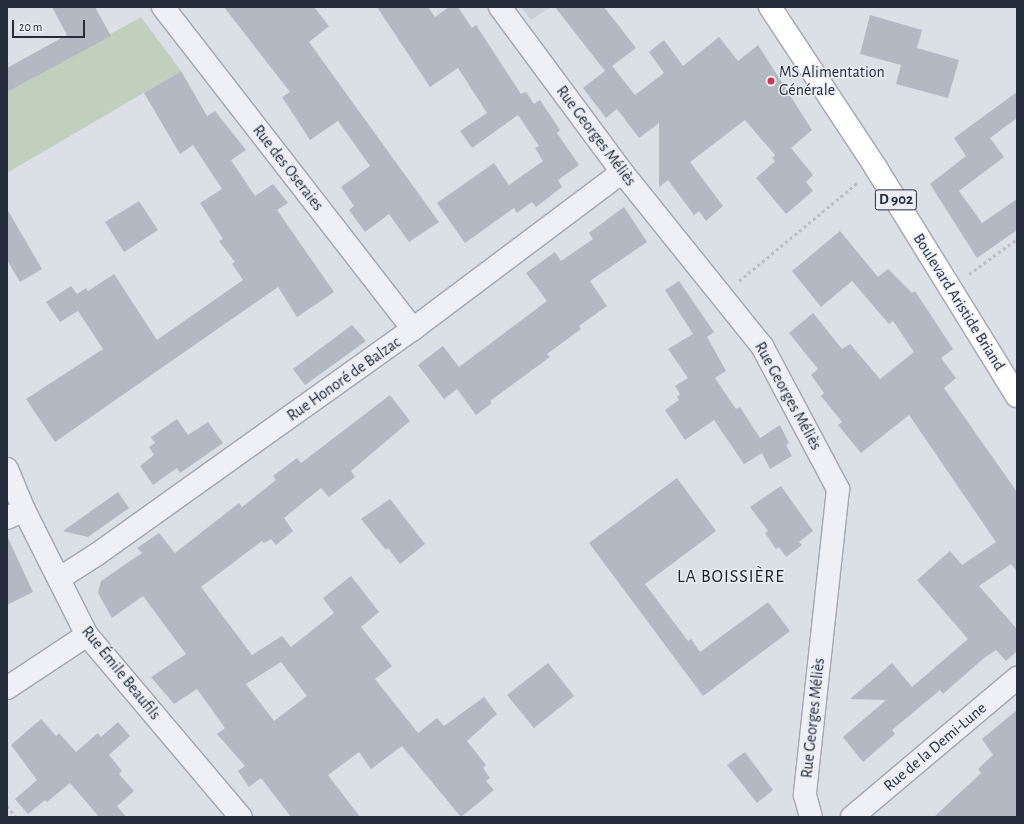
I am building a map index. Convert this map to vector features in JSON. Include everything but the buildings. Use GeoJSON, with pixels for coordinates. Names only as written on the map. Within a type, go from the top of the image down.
{"type":"FeatureCollection","features":[{"type":"Feature","properties":{"kind":"main road","name":"Boulevard Aristide Briand"},"geometry":{"type":"LineString","coordinates":[[770,7],[876,168],[1017,396]]}},
{"type":"Feature","properties":{"kind":"street","name":"Rue des Oseraies"},"geometry":{"type":"LineString","coordinates":[[163,7],[413,329]]}},
{"type":"Feature","properties":{"kind":"street","name":"Rue Georges Méliès"},"geometry":{"type":"LineString","coordinates":[[500,7],[622,172],[762,346],[838,489],[805,795],[811,817]]}},
{"type":"Feature","properties":{"kind":"street","name":"Rue Honoré de Balzac"},"geometry":{"type":"LineString","coordinates":[[60,578],[96,555],[413,329],[622,172]]}},
{"type":"Feature","properties":{"kind":"street","name":"Rue Émile Beaufils"},"geometry":{"type":"LineString","coordinates":[[7,469],[16,514],[60,578],[87,635],[241,817]]}},
{"type":"Feature","properties":{"kind":"street"},"geometry":{"type":"LineString","coordinates":[[7,688],[87,635]]}},
{"type":"Feature","properties":{"kind":"street","name":"Rue de la Demi-Lune"},"geometry":{"type":"LineString","coordinates":[[852,817],[1017,678]]}},
{"type":"Feature","properties":{"kind":"path"},"geometry":{"type":"LineString","coordinates":[[722,295],[876,168]]}},
{"type":"Feature","properties":{"kind":"path"},"geometry":{"type":"LineString","coordinates":[[951,287],[1017,239]]}},
{"type":"Feature","properties":{"kind":"path"},"geometry":{"type":"LineString","coordinates":[[7,806],[16,817]]}},
{"type":"Feature","properties":{"kind":"shaded area"},"geometry":{"type":"Polygon","coordinates":[[[521,7],[551,7],[531,20],[521,7]]]}},
{"type":"Feature","properties":{"kind":"green space"},"geometry":{"type":"Polygon","coordinates":[[[141,17],[181,71],[7,173],[7,92],[141,17]]]}},
{"type":"Feature","properties":{"kind":"place","name":"MS Alimentation Générale"},"geometry":{"type":"Point","coordinates":[771,81]}},
{"type":"Feature","properties":{"kind":"district","name":"LA BOISSIÈRE"},"geometry":{"type":"Point","coordinates":[731,577]}}]}
